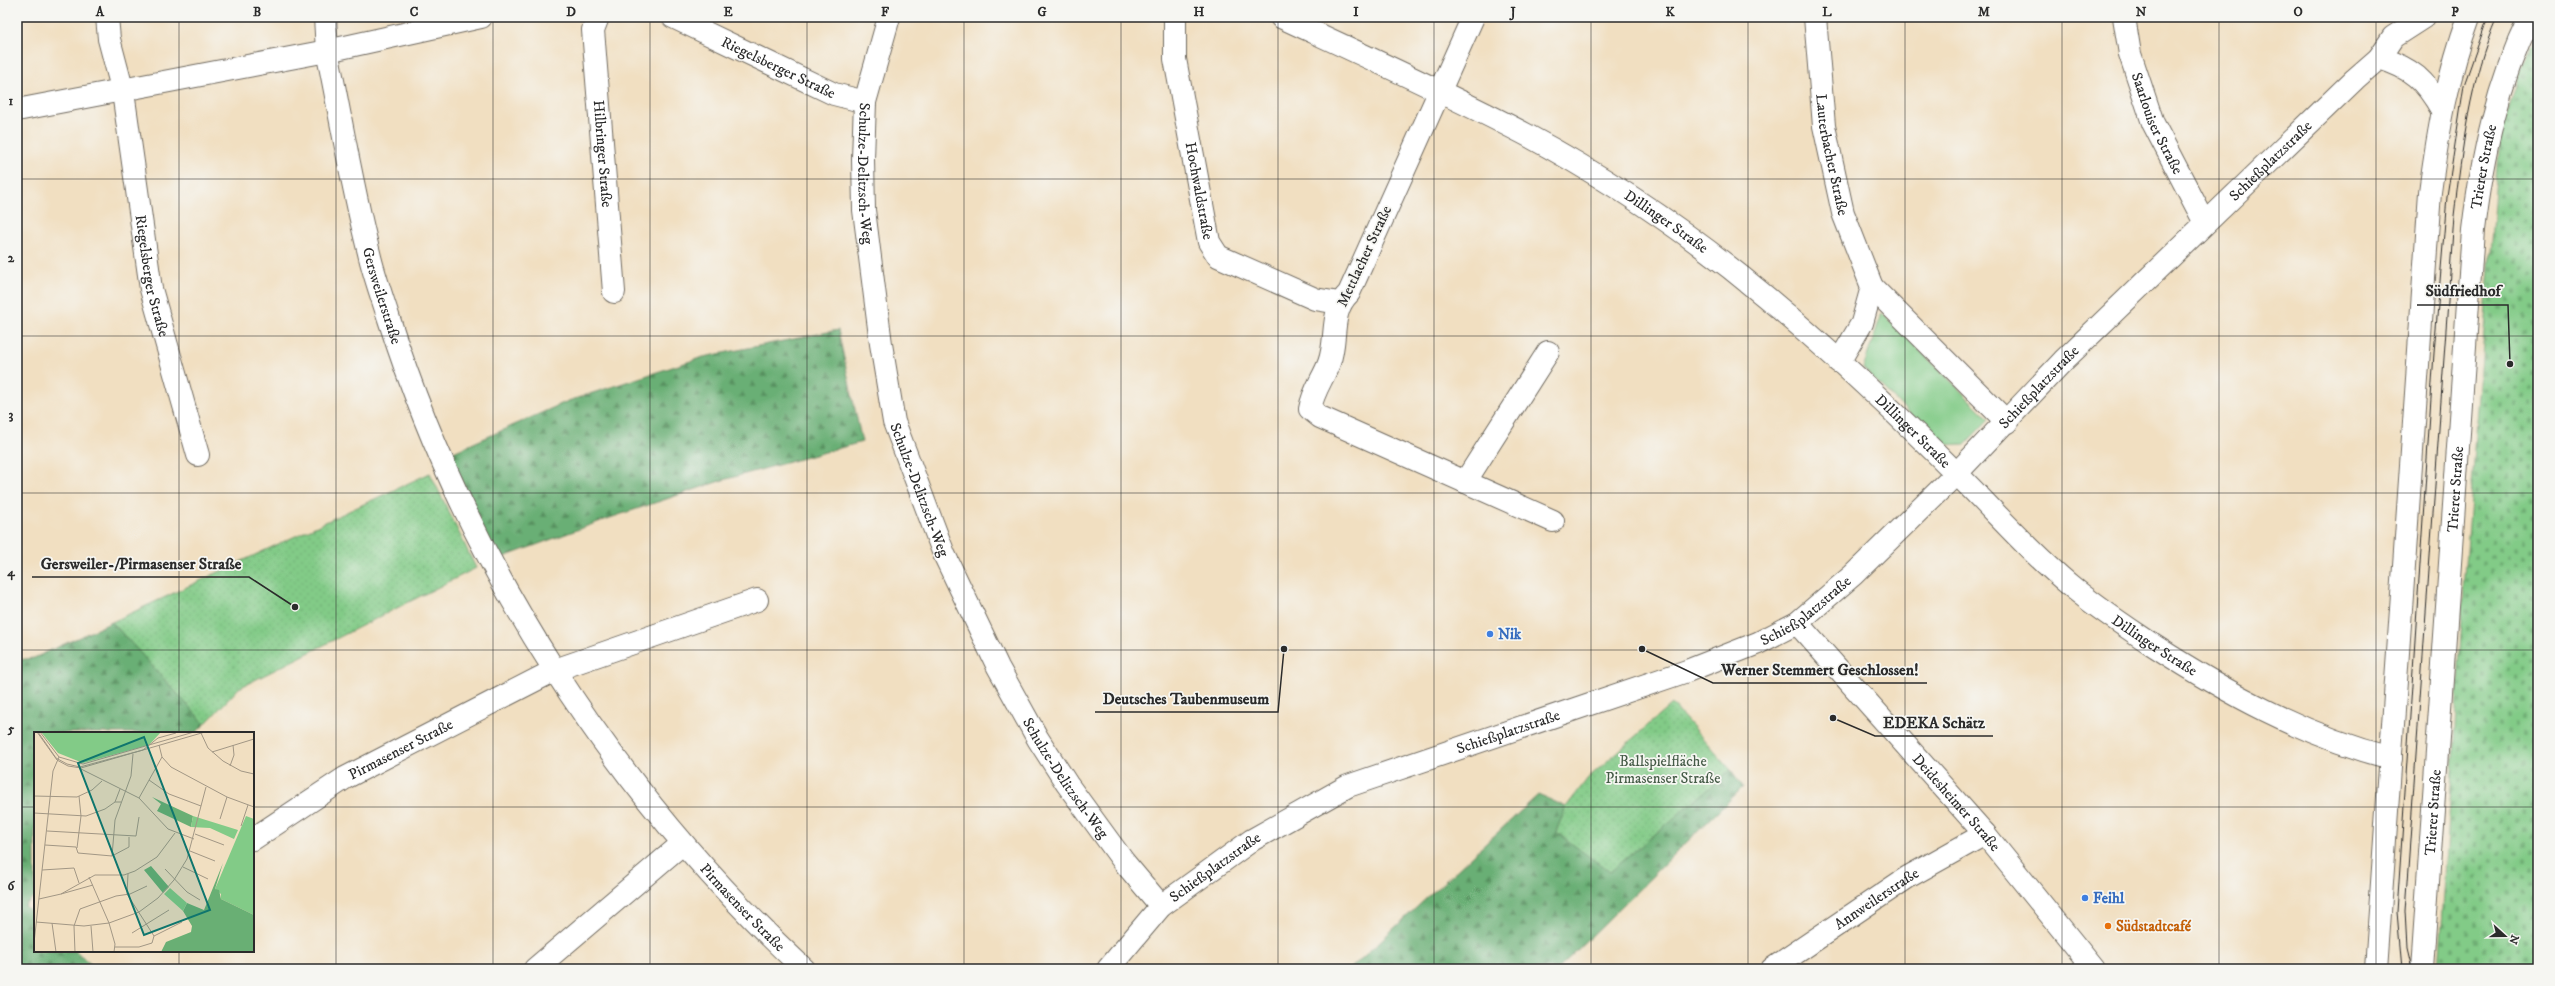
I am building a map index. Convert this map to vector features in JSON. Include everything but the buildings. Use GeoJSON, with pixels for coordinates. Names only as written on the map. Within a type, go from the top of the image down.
{"type":"FeatureCollection","features":[{"type":"Feature","properties":{"kind":"street","name":"Riegelsberger Straße"},"geometry":{"type":"LineString","coordinates":[[107,17],[109,39],[123,92],[152,289],[198,456]]}},
{"type":"Feature","properties":{"kind":"street","name":"Gersweilerstraße"},"geometry":{"type":"LineString","coordinates":[[324,17],[327,51],[369,254],[406,372],[449,478],[490,558]]}},
{"type":"Feature","properties":{"kind":"street"},"geometry":{"type":"LineString","coordinates":[[17,110],[123,92],[327,51],[481,17]]}},
{"type":"Feature","properties":{"kind":"street","name":"Hilbringer Straße"},"geometry":{"type":"LineString","coordinates":[[598,17],[593,30],[614,292]]}},
{"type":"Feature","properties":{"kind":"street","name":"Riegelsberger Straße"},"geometry":{"type":"LineString","coordinates":[[673,17],[834,94],[865,102]]}},
{"type":"Feature","properties":{"kind":"street","name":"Schulze-Delitzsch-Weg"},"geometry":{"type":"LineString","coordinates":[[889,17],[865,102],[864,210],[881,344],[894,422],[944,554],[998,667],[1038,739],[1080,802],[1124,862],[1161,906]]}},
{"type":"Feature","properties":{"kind":"street","name":"Hochwaldstraße"},"geometry":{"type":"LineString","coordinates":[[1175,17],[1175,59],[1209,242],[1218,256],[1315,299],[1339,303]]}},
{"type":"Feature","properties":{"kind":"street"},"geometry":{"type":"LineString","coordinates":[[1281,17],[1439,90]]}},
{"type":"Feature","properties":{"kind":"street","name":"Mettlacher Straße"},"geometry":{"type":"LineString","coordinates":[[1473,17],[1349,293],[1339,303],[1329,362],[1312,396],[1310,408],[1320,417],[1554,521]]}},
{"type":"Feature","properties":{"kind":"street","name":"Lauterbacher Straße"},"geometry":{"type":"LineString","coordinates":[[1815,17],[1824,126],[1843,213],[1872,287],[2007,422]]}},
{"type":"Feature","properties":{"kind":"street","name":"Saarlouiser Straße"},"geometry":{"type":"LineString","coordinates":[[2124,17],[2130,54],[2153,123],[2205,223]]}},
{"type":"Feature","properties":{"kind":"street","name":"Schießplatzstraße"},"geometry":{"type":"LineString","coordinates":[[1108,969],[1161,906],[1252,840],[1348,786],[1687,671],[1797,624],[1853,575],[1956,474],[2007,422],[2063,361],[2355,79],[2379,58],[2393,37],[2424,17]]}},
{"type":"Feature","properties":{"kind":"street"},"geometry":{"type":"LineString","coordinates":[[2376,969],[2430,192],[2442,110],[2453,66],[2469,17]]}},
{"type":"Feature","properties":{"kind":"street","name":"Trierer Straße"},"geometry":{"type":"LineString","coordinates":[[2422,969],[2473,230],[2481,170],[2495,112],[2511,60],[2530,17]]}},
{"type":"Feature","properties":{"kind":"street"},"geometry":{"type":"LineString","coordinates":[[2379,58],[2412,71],[2428,86],[2442,110]]}},
{"type":"Feature","properties":{"kind":"street","name":"Dillinger Straße"},"geometry":{"type":"LineString","coordinates":[[1439,90],[1528,136],[1626,194],[1693,239],[1767,298],[1839,362],[1956,474],[2029,548],[2071,586],[2163,651],[2220,687],[2270,713],[2343,745],[2390,758]]}},
{"type":"Feature","properties":{"kind":"street"},"geometry":{"type":"LineString","coordinates":[[1839,362],[1862,323],[1872,287]]}},
{"type":"Feature","properties":{"kind":"street"},"geometry":{"type":"LineString","coordinates":[[1466,482],[1548,352]]}},
{"type":"Feature","properties":{"kind":"street","name":"Pirmasenser Straße"},"geometry":{"type":"LineString","coordinates":[[490,558],[555,670],[617,761],[682,844],[769,936],[804,969]]}},
{"type":"Feature","properties":{"kind":"street","name":"Pirmasenser Straße"},"geometry":{"type":"LineString","coordinates":[[254,838],[345,778],[555,670],[757,600]]}},
{"type":"Feature","properties":{"kind":"street","name":"Deidesheimer Straße"},"geometry":{"type":"LineString","coordinates":[[1797,624],[1985,834],[2094,969]]}},
{"type":"Feature","properties":{"kind":"street","name":"Annweilerstraße"},"geometry":{"type":"LineString","coordinates":[[1772,969],[1908,877],[1985,834]]}},
{"type":"Feature","properties":{"kind":"street"},"geometry":{"type":"LineString","coordinates":[[535,969],[682,844]]}},
{"type":"Feature","properties":{"kind":"green space"},"geometry":{"type":"Polygon","coordinates":[[[2538,34],[2538,969],[2439,969],[2464,589],[2499,138],[2521,70],[2538,34]]]}},
{"type":"Feature","properties":{"kind":"green space"},"geometry":{"type":"Polygon","coordinates":[[[1882,313],[1989,419],[1965,444],[1941,445],[1863,368],[1882,313]]]}},
{"type":"Feature","properties":{"kind":"green space"},"geometry":{"type":"Polygon","coordinates":[[[838,330],[862,442],[723,480],[601,521],[493,561],[449,454],[568,401],[703,357],[838,330]]]}},
{"type":"Feature","properties":{"kind":"green space"},"geometry":{"type":"Polygon","coordinates":[[[430,473],[476,568],[239,688],[205,724],[112,622],[430,473]]]}},
{"type":"Feature","properties":{"kind":"green space"},"geometry":{"type":"Polygon","coordinates":[[[112,622],[205,724],[197,732],[34,732],[34,897],[25,906],[34,914],[34,952],[77,952],[96,969],[17,969],[17,660],[34,658],[112,622]]]}},
{"type":"Feature","properties":{"kind":"green space","name":"Ballspielfläche Pirmasenser Straße"},"geometry":{"type":"Polygon","coordinates":[[[1672,704],[1731,770],[1610,872],[1556,832],[1566,807],[1588,778],[1672,704]]]}},
{"type":"Feature","properties":{"kind":"green space"},"geometry":{"type":"Polygon","coordinates":[[[1731,770],[1743,787],[1558,969],[1350,969],[1538,795],[1566,807],[1556,832],[1610,872],[1731,770]]]}},
{"type":"Feature","properties":{"kind":"tram line"},"geometry":{"type":"LineString","coordinates":[[2402,969],[2397,912],[2434,353],[2447,197],[2464,85],[2488,17]]}},
{"type":"Feature","properties":{"kind":"tram line"},"geometry":{"type":"LineString","coordinates":[[2412,969],[2407,948],[2405,911],[2454,216],[2468,115],[2480,65],[2497,17]]}},
{"type":"Feature","properties":{"kind":"place","name":"Südfriedhof"},"geometry":{"type":"Point","coordinates":[2510,364]}},
{"type":"Feature","properties":{"kind":"place","name":"Gersweiler-/Pirmasenser Straße"},"geometry":{"type":"Point","coordinates":[295,607]}},
{"type":"Feature","properties":{"kind":"place","name":"Nik"},"geometry":{"type":"Point","coordinates":[1490,634]}},
{"type":"Feature","properties":{"kind":"place","name":"Deutsches Taubenmuseum"},"geometry":{"type":"Point","coordinates":[1284,649]}},
{"type":"Feature","properties":{"kind":"place","name":"Werner Stemmert Geschlossen!"},"geometry":{"type":"Point","coordinates":[1642,649]}},
{"type":"Feature","properties":{"kind":"place","name":"EDEKA Schätz"},"geometry":{"type":"Point","coordinates":[1833,718]}},
{"type":"Feature","properties":{"kind":"place","name":"Feihl"},"geometry":{"type":"Point","coordinates":[2085,898]}},
{"type":"Feature","properties":{"kind":"place","name":"Südstadtcafé"},"geometry":{"type":"Point","coordinates":[2108,926]}}]}
